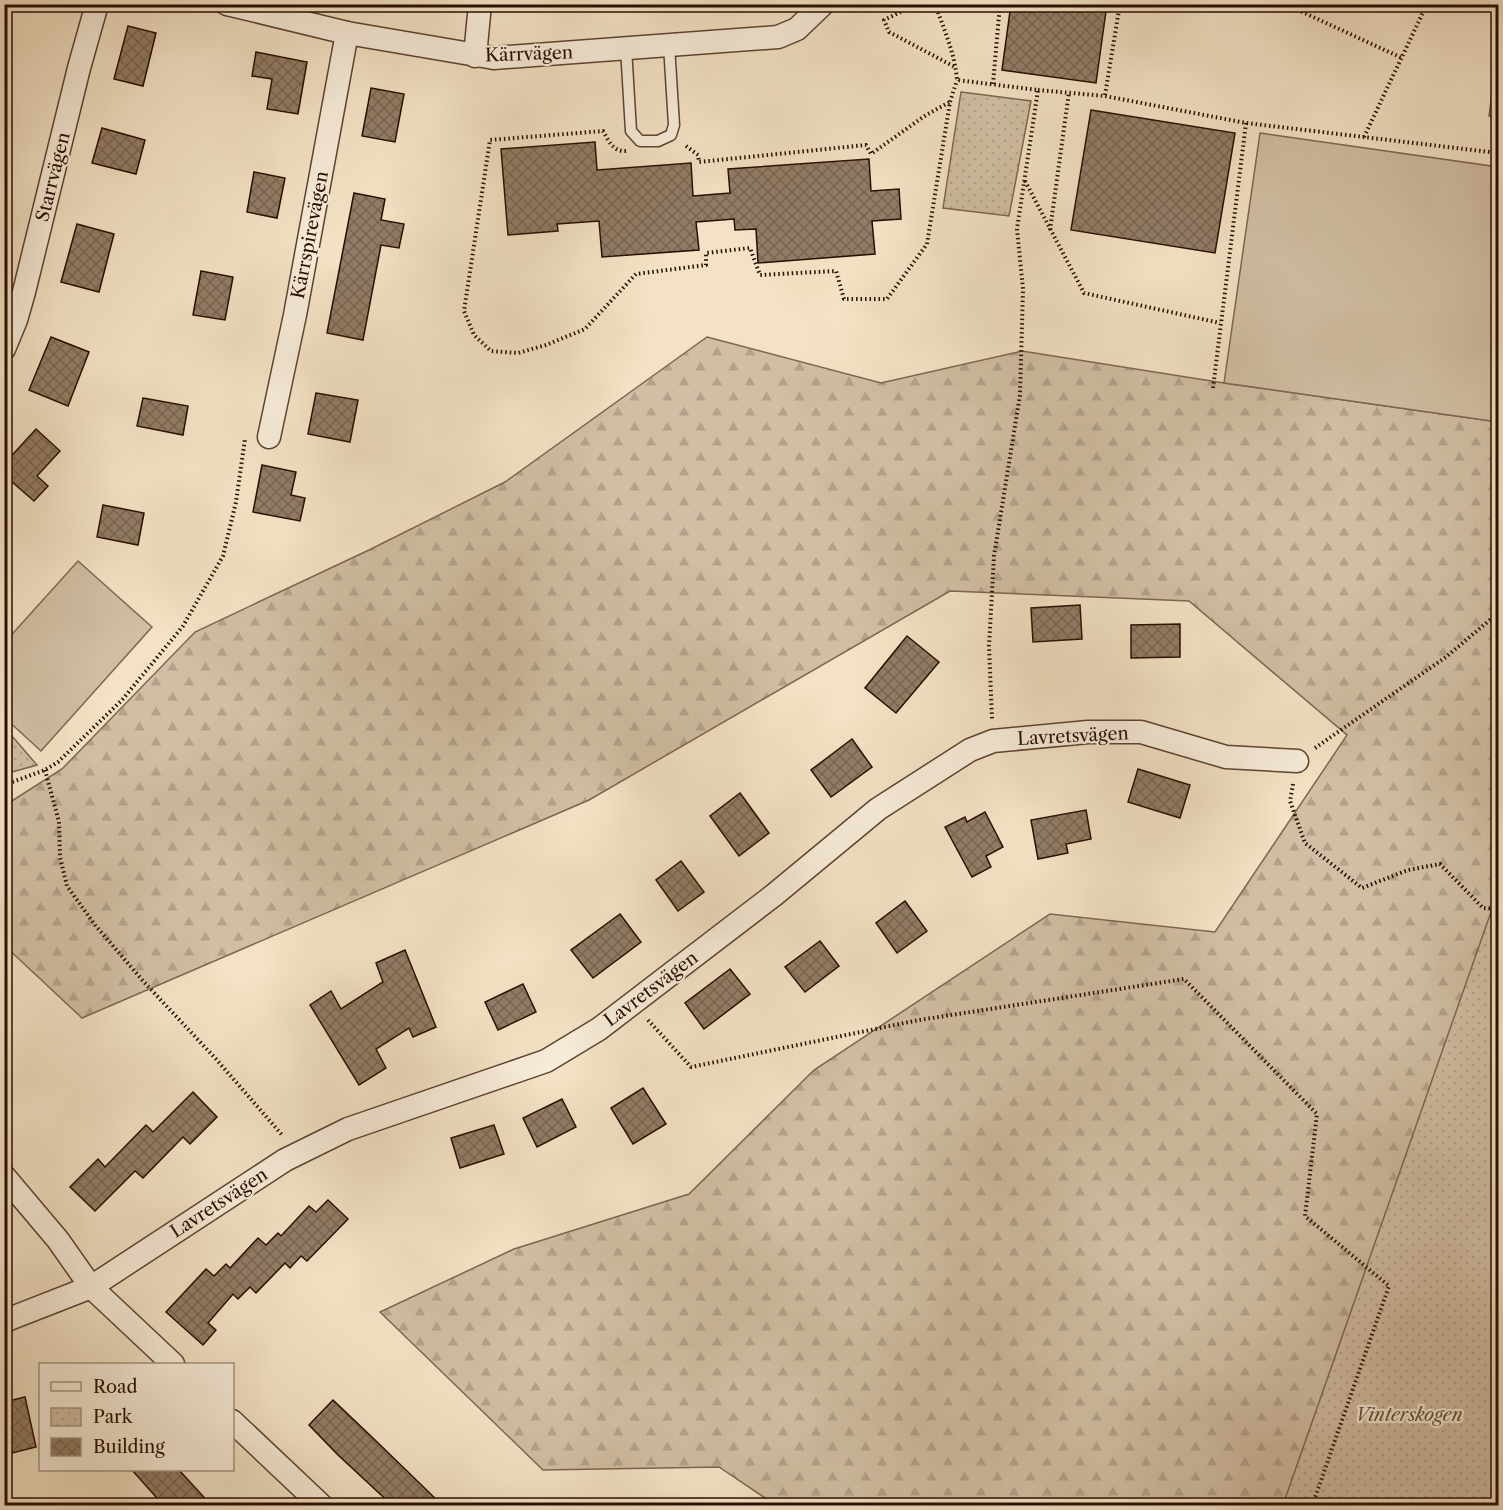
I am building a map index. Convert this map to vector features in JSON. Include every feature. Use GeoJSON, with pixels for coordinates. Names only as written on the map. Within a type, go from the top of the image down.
{"type":"FeatureCollection","features":[{"type":"Feature","properties":{"kind":"street","name":"Starrvägen"},"geometry":{"type":"LineString","coordinates":[[4,349],[24,292],[97,4]]}},
{"type":"Feature","properties":{"kind":"street","name":"Kärrvägen"},"geometry":{"type":"LineString","coordinates":[[227,4],[347,33],[495,58],[778,37],[797,29],[823,4]]}},
{"type":"Feature","properties":{"kind":"street"},"geometry":{"type":"LineString","coordinates":[[475,56],[480,4]]}},
{"type":"Feature","properties":{"kind":"street","name":"Kärrspirevägen"},"geometry":{"type":"LineString","coordinates":[[269,437],[295,315],[347,33]]}},
{"type":"Feature","properties":{"kind":"street","name":"Lavretsvägen"},"geometry":{"type":"LineString","coordinates":[[4,1320],[91,1287],[285,1160],[348,1129],[546,1061],[599,1029],[774,895],[878,809],[970,750],[993,741],[1088,732],[1141,732],[1226,757],[1297,760]]}},
{"type":"Feature","properties":{"kind":"street"},"geometry":{"type":"LineString","coordinates":[[4,1176],[58,1240],[91,1287],[171,1363]]}},
{"type":"Feature","properties":{"kind":"street"},"geometry":{"type":"LineString","coordinates":[[234,1423],[322,1506]]}},
{"type":"Feature","properties":{"kind":"lane"},"geometry":{"type":"LineString","coordinates":[[626,48],[631,130],[640,141],[658,141],[670,135],[674,125],[669,45]]}},
{"type":"Feature","properties":{"kind":"path"},"geometry":{"type":"LineString","coordinates":[[917,4],[884,20],[889,32],[956,67]]}},
{"type":"Feature","properties":{"kind":"path"},"geometry":{"type":"LineString","coordinates":[[631,150],[620,151],[615,148],[603,130],[490,140],[464,312],[474,335],[491,351],[518,353],[546,345],[585,329],[636,274],[706,266],[706,253],[750,248],[760,275],[837,271],[844,298],[887,299],[927,244],[950,102],[957,80],[956,67],[935,4]]}},
{"type":"Feature","properties":{"kind":"path"},"geometry":{"type":"LineString","coordinates":[[993,84],[1000,4]]}},
{"type":"Feature","properties":{"kind":"path"},"geometry":{"type":"LineString","coordinates":[[1105,96],[1120,4]]}},
{"type":"Feature","properties":{"kind":"path"},"geometry":{"type":"LineString","coordinates":[[1285,4],[1402,58]]}},
{"type":"Feature","properties":{"kind":"path"},"geometry":{"type":"LineString","coordinates":[[1364,137],[1427,4]]}},
{"type":"Feature","properties":{"kind":"path"},"geometry":{"type":"LineString","coordinates":[[957,80],[1105,96],[1246,123],[1498,153]]}},
{"type":"Feature","properties":{"kind":"path"},"geometry":{"type":"LineString","coordinates":[[993,741],[989,646],[994,556],[1020,395],[1023,289],[1017,229],[1038,90]]}},
{"type":"Feature","properties":{"kind":"path"},"geometry":{"type":"LineString","coordinates":[[1050,231],[1069,92]]}},
{"type":"Feature","properties":{"kind":"path"},"geometry":{"type":"LineString","coordinates":[[675,147],[686,146],[698,154],[699,162],[866,145],[871,154],[950,102]]}},
{"type":"Feature","properties":{"kind":"path"},"geometry":{"type":"LineString","coordinates":[[1213,388],[1246,123]]}},
{"type":"Feature","properties":{"kind":"path"},"geometry":{"type":"LineString","coordinates":[[686,135],[686,146]]}},
{"type":"Feature","properties":{"kind":"path"},"geometry":{"type":"LineString","coordinates":[[1025,180],[1084,293],[1220,323]]}},
{"type":"Feature","properties":{"kind":"path"},"geometry":{"type":"LineString","coordinates":[[4,785],[45,770],[57,762],[122,700],[183,626],[223,556],[236,502],[246,432],[269,437]]}},
{"type":"Feature","properties":{"kind":"path"},"geometry":{"type":"LineString","coordinates":[[1498,613],[1446,657],[1297,760],[1290,801],[1305,843],[1362,888],[1408,870],[1440,864],[1484,908],[1498,909]]}},
{"type":"Feature","properties":{"kind":"path"},"geometry":{"type":"LineString","coordinates":[[45,770],[59,822],[60,857],[67,886],[95,925],[144,982],[216,1059],[299,1154]]}},
{"type":"Feature","properties":{"kind":"path"},"geometry":{"type":"LineString","coordinates":[[633,1003],[691,1067],[919,1020],[1184,979],[1317,1114],[1305,1216],[1389,1286],[1311,1506]]}},
{"type":"Feature","properties":{"kind":"green space"},"geometry":{"type":"Polygon","coordinates":[[[1498,49],[1498,117],[1489,116],[1498,49]]]}},
{"type":"Feature","properties":{"kind":"green space"},"geometry":{"type":"Polygon","coordinates":[[[961,92],[1031,101],[1009,216],[943,208],[961,92]]]}},
{"type":"Feature","properties":{"kind":"green space"},"geometry":{"type":"Polygon","coordinates":[[[1260,133],[1498,167],[1498,422],[1224,383],[1260,133]]]}},
{"type":"Feature","properties":{"kind":"green space"},"geometry":{"type":"Polygon","coordinates":[[[707,337],[881,383],[1022,351],[1224,383],[1498,422],[1498,1505],[777,1506],[719,1467],[543,1470],[380,1312],[514,1249],[689,1194],[814,1070],[1050,914],[1215,932],[1347,735],[1189,601],[950,591],[589,800],[82,1018],[5,946],[4,806],[62,769],[195,632],[369,550],[505,482],[707,337]]]}},
{"type":"Feature","properties":{"kind":"green space"},"geometry":{"type":"Polygon","coordinates":[[[78,561],[152,627],[41,751],[5,718],[5,642],[78,561]]]}},
{"type":"Feature","properties":{"kind":"green space"},"geometry":{"type":"Polygon","coordinates":[[[5,728],[37,765],[5,774],[5,728]]]}},
{"type":"Feature","properties":{"kind":"green space","name":"Vinterskogen"},"geometry":{"type":"Polygon","coordinates":[[[1498,892],[1498,1505],[1283,1505],[1498,892]]]}},
{"type":"Feature","properties":{"kind":"building"},"geometry":{"type":"Polygon","coordinates":[[[1011,4],[1107,4],[1096,83],[1002,70],[1011,4]]]}},
{"type":"Feature","properties":{"kind":"building"},"geometry":{"type":"Polygon","coordinates":[[[128,26],[156,33],[143,86],[114,79],[128,26]]]}},
{"type":"Feature","properties":{"kind":"building"},"geometry":{"type":"Polygon","coordinates":[[[256,52],[307,62],[298,114],[267,109],[272,79],[252,76],[256,52]]]}},
{"type":"Feature","properties":{"kind":"building"},"geometry":{"type":"Polygon","coordinates":[[[371,88],[404,94],[395,142],[362,136],[371,88]]]}},
{"type":"Feature","properties":{"kind":"building"},"geometry":{"type":"Polygon","coordinates":[[[1091,110],[1235,133],[1215,253],[1071,230],[1091,110]]]}},
{"type":"Feature","properties":{"kind":"building"},"geometry":{"type":"Polygon","coordinates":[[[102,128],[145,140],[136,174],[92,163],[102,128]]]}},
{"type":"Feature","properties":{"kind":"building"},"geometry":{"type":"Polygon","coordinates":[[[595,142],[597,170],[691,163],[693,196],[730,193],[728,169],[869,159],[871,191],[899,189],[901,219],[872,221],[875,254],[758,263],[756,229],[735,230],[734,219],[696,222],[699,250],[602,257],[599,221],[557,224],[558,231],[508,235],[501,149],[595,142]]]}},
{"type":"Feature","properties":{"kind":"building"},"geometry":{"type":"Polygon","coordinates":[[[254,172],[285,178],[277,218],[247,212],[254,172]]]}},
{"type":"Feature","properties":{"kind":"building"},"geometry":{"type":"Polygon","coordinates":[[[354,193],[385,199],[381,220],[404,224],[399,248],[381,245],[363,340],[327,333],[354,193]]]}},
{"type":"Feature","properties":{"kind":"building"},"geometry":{"type":"Polygon","coordinates":[[[77,224],[114,234],[99,292],[61,282],[77,224]]]}},
{"type":"Feature","properties":{"kind":"building"},"geometry":{"type":"Polygon","coordinates":[[[201,271],[233,277],[225,320],[193,315],[201,271]]]}},
{"type":"Feature","properties":{"kind":"building"},"geometry":{"type":"Polygon","coordinates":[[[51,337],[89,352],[68,406],[29,390],[51,337]]]}},
{"type":"Feature","properties":{"kind":"building"},"geometry":{"type":"Polygon","coordinates":[[[316,393],[358,400],[350,442],[308,434],[316,393]]]}},
{"type":"Feature","properties":{"kind":"building"},"geometry":{"type":"Polygon","coordinates":[[[143,398],[188,406],[183,435],[137,426],[143,398]]]}},
{"type":"Feature","properties":{"kind":"building"},"geometry":{"type":"Polygon","coordinates":[[[36,429],[60,451],[37,476],[48,486],[34,501],[4,475],[4,464],[36,429]]]}},
{"type":"Feature","properties":{"kind":"building"},"geometry":{"type":"Polygon","coordinates":[[[262,465],[296,472],[291,495],[305,498],[300,521],[253,512],[262,465]]]}},
{"type":"Feature","properties":{"kind":"building"},"geometry":{"type":"Polygon","coordinates":[[[103,505],[144,513],[138,545],[97,537],[103,505]]]}},
{"type":"Feature","properties":{"kind":"building"},"geometry":{"type":"Polygon","coordinates":[[[1080,605],[1082,639],[1033,642],[1031,608],[1080,605]]]}},
{"type":"Feature","properties":{"kind":"building"},"geometry":{"type":"Polygon","coordinates":[[[1180,624],[1180,657],[1131,658],[1131,625],[1180,624]]]}},
{"type":"Feature","properties":{"kind":"building"},"geometry":{"type":"Polygon","coordinates":[[[907,636],[939,662],[896,713],[865,688],[907,636]]]}},
{"type":"Feature","properties":{"kind":"building"},"geometry":{"type":"Polygon","coordinates":[[[852,739],[872,767],[831,797],[811,770],[852,739]]]}},
{"type":"Feature","properties":{"kind":"building"},"geometry":{"type":"Polygon","coordinates":[[[1138,769],[1190,785],[1180,818],[1128,802],[1138,769]]]}},
{"type":"Feature","properties":{"kind":"building"},"geometry":{"type":"Polygon","coordinates":[[[740,793],[769,833],[739,856],[710,816],[740,793]]]}},
{"type":"Feature","properties":{"kind":"building"},"geometry":{"type":"Polygon","coordinates":[[[1086,810],[1091,839],[1066,844],[1068,853],[1038,859],[1031,820],[1086,810]]]}},
{"type":"Feature","properties":{"kind":"building"},"geometry":{"type":"Polygon","coordinates":[[[985,812],[1003,847],[986,856],[991,867],[972,877],[945,827],[965,817],[967,822],[985,812]]]}},
{"type":"Feature","properties":{"kind":"building"},"geometry":{"type":"Polygon","coordinates":[[[681,861],[704,892],[678,911],[656,880],[681,861]]]}},
{"type":"Feature","properties":{"kind":"building"},"geometry":{"type":"Polygon","coordinates":[[[905,901],[927,931],[897,953],[876,923],[905,901]]]}},
{"type":"Feature","properties":{"kind":"building"},"geometry":{"type":"Polygon","coordinates":[[[620,914],[641,942],[593,978],[571,950],[620,914]]]}},
{"type":"Feature","properties":{"kind":"building"},"geometry":{"type":"Polygon","coordinates":[[[820,941],[839,966],[805,992],[785,967],[820,941]]]}},
{"type":"Feature","properties":{"kind":"building"},"geometry":{"type":"Polygon","coordinates":[[[405,950],[436,1027],[413,1037],[409,1028],[376,1049],[386,1068],[359,1085],[310,1005],[331,991],[341,1009],[383,982],[376,963],[405,950]]]}},
{"type":"Feature","properties":{"kind":"building"},"geometry":{"type":"Polygon","coordinates":[[[730,969],[750,994],[704,1029],[685,1003],[730,969]]]}},
{"type":"Feature","properties":{"kind":"building"},"geometry":{"type":"Polygon","coordinates":[[[523,984],[536,1012],[498,1030],[485,1002],[523,984]]]}},
{"type":"Feature","properties":{"kind":"building"},"geometry":{"type":"Polygon","coordinates":[[[643,1088],[666,1124],[633,1144],[611,1108],[643,1088]]]}},
{"type":"Feature","properties":{"kind":"building"},"geometry":{"type":"Polygon","coordinates":[[[193,1092],[217,1117],[190,1144],[183,1137],[143,1178],[135,1171],[95,1211],[70,1187],[98,1159],[105,1167],[146,1125],[153,1132],[193,1092]]]}},
{"type":"Feature","properties":{"kind":"building"},"geometry":{"type":"Polygon","coordinates":[[[562,1099],[576,1127],[537,1147],[523,1118],[562,1099]]]}},
{"type":"Feature","properties":{"kind":"building"},"geometry":{"type":"Polygon","coordinates":[[[494,1125],[504,1154],[460,1168],[451,1138],[494,1125]]]}},
{"type":"Feature","properties":{"kind":"building"},"geometry":{"type":"Polygon","coordinates":[[[328,1200],[348,1219],[307,1261],[301,1256],[290,1268],[285,1263],[256,1293],[250,1287],[238,1299],[233,1294],[208,1323],[216,1330],[203,1345],[166,1312],[206,1269],[214,1276],[226,1264],[230,1268],[258,1238],[266,1245],[278,1233],[281,1236],[309,1206],[316,1212],[328,1200]]]}},
{"type":"Feature","properties":{"kind":"building"},"geometry":{"type":"Polygon","coordinates":[[[25,1397],[36,1447],[4,1455],[4,1402],[25,1397]]]}},
{"type":"Feature","properties":{"kind":"building"},"geometry":{"type":"Polygon","coordinates":[[[333,1400],[443,1506],[393,1506],[338,1455],[309,1425],[333,1400]]]}},
{"type":"Feature","properties":{"kind":"building"},"geometry":{"type":"Polygon","coordinates":[[[133,1471],[180,1471],[212,1506],[164,1506],[133,1471]]]}}]}
